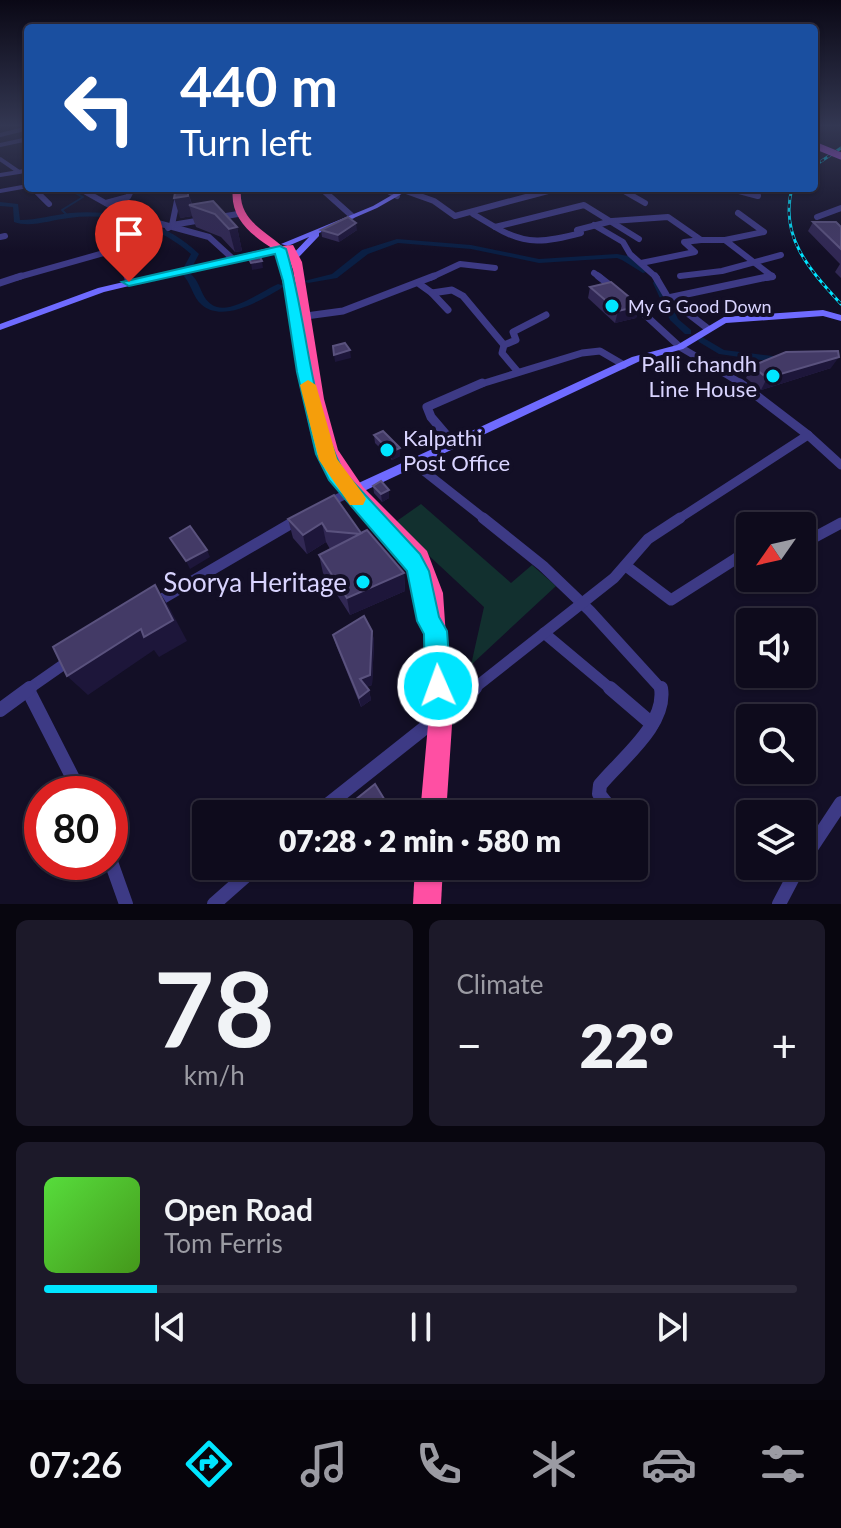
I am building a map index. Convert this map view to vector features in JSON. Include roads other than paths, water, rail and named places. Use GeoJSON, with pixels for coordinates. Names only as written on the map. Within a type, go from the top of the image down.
{"type":"FeatureCollection","features":[{"type":"Feature","properties":{"kind":"highway"},"geometry":{"type":"LineString","coordinates":[[239,192],[235,205],[238,214],[250,227],[284,248],[304,372],[326,454],[336,475],[354,490]]}},
{"type":"Feature","properties":{"kind":"highway"},"geometry":{"type":"LineString","coordinates":[[240,192],[246,212],[284,248],[306,316],[318,403],[335,461],[354,490],[413,560],[418,571],[428,621],[435,631],[439,714],[434,800]]}},
{"type":"Feature","properties":{"kind":"highway"},"geometry":{"type":"LineString","coordinates":[[427,904],[428,880]]}},
{"type":"Feature","properties":{"kind":"street"},"geometry":{"type":"LineString","coordinates":[[12,167],[19,172]]}},
{"type":"Feature","properties":{"kind":"street"},"geometry":{"type":"LineString","coordinates":[[0,175],[24,171]]}},
{"type":"Feature","properties":{"kind":"street"},"geometry":{"type":"LineString","coordinates":[[0,191],[24,188]]}},
{"type":"Feature","properties":{"kind":"street"},"geometry":{"type":"LineString","coordinates":[[36,192],[49,204]]}},
{"type":"Feature","properties":{"kind":"street"},"geometry":{"type":"LineString","coordinates":[[88,192],[106,203],[170,227],[209,237],[232,258]]}},
{"type":"Feature","properties":{"kind":"street"},"geometry":{"type":"LineString","coordinates":[[106,203],[128,197],[131,192]]}},
{"type":"Feature","properties":{"kind":"street"},"geometry":{"type":"LineString","coordinates":[[170,227],[179,192]]}},
{"type":"Feature","properties":{"kind":"street"},"geometry":{"type":"LineString","coordinates":[[325,192],[352,216]]}},
{"type":"Feature","properties":{"kind":"street"},"geometry":{"type":"LineString","coordinates":[[390,192],[397,196]]}},
{"type":"Feature","properties":{"kind":"street"},"geometry":{"type":"LineString","coordinates":[[284,248],[404,192]]}},
{"type":"Feature","properties":{"kind":"street"},"geometry":{"type":"LineString","coordinates":[[413,192],[434,201],[455,216],[473,214],[547,192]]}},
{"type":"Feature","properties":{"kind":"street"},"geometry":{"type":"LineString","coordinates":[[625,192],[645,203]]}},
{"type":"Feature","properties":{"kind":"street"},"geometry":{"type":"LineString","coordinates":[[742,192],[758,196]]}},
{"type":"Feature","properties":{"kind":"street"},"geometry":{"type":"LineString","coordinates":[[495,227],[584,205],[639,239]]}},
{"type":"Feature","properties":{"kind":"street"},"geometry":{"type":"LineString","coordinates":[[817,217],[841,208]]}},
{"type":"Feature","properties":{"kind":"street"},"geometry":{"type":"LineString","coordinates":[[641,263],[695,252],[684,242],[725,240],[764,232],[738,213]]}},
{"type":"Feature","properties":{"kind":"street"},"geometry":{"type":"LineString","coordinates":[[170,227],[238,214]]}},
{"type":"Feature","properties":{"kind":"street"},"geometry":{"type":"LineString","coordinates":[[473,214],[531,244],[581,233],[577,230],[612,221],[668,217],[701,240]]}},
{"type":"Feature","properties":{"kind":"street"},"geometry":{"type":"LineString","coordinates":[[594,225],[623,242],[630,254],[658,279],[668,298],[707,328]]}},
{"type":"Feature","properties":{"kind":"street"},"geometry":{"type":"LineString","coordinates":[[0,327],[129,282],[284,248],[310,238],[325,227]]}},
{"type":"Feature","properties":{"kind":"street"},"geometry":{"type":"LineString","coordinates":[[112,234],[129,282]]}},
{"type":"Feature","properties":{"kind":"street"},"geometry":{"type":"LineString","coordinates":[[668,298],[773,277],[725,240]]}},
{"type":"Feature","properties":{"kind":"street"},"geometry":{"type":"LineString","coordinates":[[0,283],[118,249]]}},
{"type":"Feature","properties":{"kind":"street"},"geometry":{"type":"LineString","coordinates":[[680,276],[781,255]]}},
{"type":"Feature","properties":{"kind":"street"},"geometry":{"type":"LineString","coordinates":[[306,316],[343,311],[467,263],[495,268]]}},
{"type":"Feature","properties":{"kind":"street"},"geometry":{"type":"LineString","coordinates":[[594,273],[685,344],[755,392],[841,465]]}},
{"type":"Feature","properties":{"kind":"street"},"geometry":{"type":"LineString","coordinates":[[418,283],[448,310]]}},
{"type":"Feature","properties":{"kind":"street"},"geometry":{"type":"LineString","coordinates":[[432,293],[452,290],[463,296],[504,345]]}},
{"type":"Feature","properties":{"kind":"street"},"geometry":{"type":"LineString","coordinates":[[148,607],[354,490],[624,365],[685,344],[724,320],[823,313],[841,318]]}},
{"type":"Feature","properties":{"kind":"street"},"geometry":{"type":"LineString","coordinates":[[504,345],[516,340],[513,332],[518,328],[546,315]]}},
{"type":"Feature","properties":{"kind":"street"},"geometry":{"type":"LineString","coordinates":[[504,345],[502,353],[518,372]]}},
{"type":"Feature","properties":{"kind":"street"},"geometry":{"type":"LineString","coordinates":[[454,444],[431,417],[427,407],[451,394],[582,353],[600,351],[624,365]]}},
{"type":"Feature","properties":{"kind":"street"},"geometry":{"type":"LineString","coordinates":[[333,800],[626,566],[648,539],[808,435]]}},
{"type":"Feature","properties":{"kind":"street"},"geometry":{"type":"LineString","coordinates":[[415,464],[543,566],[661,687],[664,702],[652,724],[600,785],[599,794],[604,800]]}},
{"type":"Feature","properties":{"kind":"street"},"geometry":{"type":"LineString","coordinates":[[816,536],[841,523]]}},
{"type":"Feature","properties":{"kind":"street"},"geometry":{"type":"LineString","coordinates":[[626,566],[671,600],[736,559]]}},
{"type":"Feature","properties":{"kind":"street"},"geometry":{"type":"LineString","coordinates":[[544,633],[652,724]]}},
{"type":"Feature","properties":{"kind":"street"},"geometry":{"type":"LineString","coordinates":[[0,710],[75,656]]}},
{"type":"Feature","properties":{"kind":"street"},"geometry":{"type":"LineString","coordinates":[[29,692],[53,746],[70,776]]}},
{"type":"Feature","properties":{"kind":"street"},"geometry":{"type":"LineString","coordinates":[[816,841],[841,803]]}},
{"type":"Feature","properties":{"kind":"street"},"geometry":{"type":"LineString","coordinates":[[117,880],[126,904]]}},
{"type":"Feature","properties":{"kind":"street"},"geometry":{"type":"LineString","coordinates":[[214,904],[241,880]]}},
{"type":"Feature","properties":{"kind":"street"},"geometry":{"type":"LineString","coordinates":[[779,904],[792,880]]}},
{"type":"Feature","properties":{"kind":"waterway"},"geometry":{"type":"LineString","coordinates":[[68,216],[62,210],[83,197],[74,192]]}},
{"type":"Feature","properties":{"kind":"waterway"},"geometry":{"type":"LineString","coordinates":[[0,204],[16,205],[17,222],[73,215],[106,215],[154,227],[183,243],[195,254],[188,267]]}},
{"type":"Feature","properties":{"kind":"waterway"},"geometry":{"type":"LineString","coordinates":[[308,281],[334,276],[365,252],[397,241],[471,247],[539,261],[617,256],[646,271]]}},
{"type":"Feature","properties":{"kind":"waterway"},"geometry":{"type":"LineString","coordinates":[[185,273],[205,304],[214,309],[233,308],[281,286]]}},
{"type":"Feature","properties":{"kind":"waterway"},"geometry":{"type":"LineString","coordinates":[[657,283],[674,320],[688,332]]}},
{"type":"Feature","properties":{"kind":"waterway"},"geometry":{"type":"LineString","coordinates":[[702,340],[722,352],[781,360]]}},
{"type":"Feature","properties":{"kind":"railway"},"geometry":{"type":"LineString","coordinates":[[791,192],[790,222],[800,252],[841,304]]}},
{"type":"Feature","properties":{"kind":"place","name":"My G Good Down"},"geometry":{"type":"Point","coordinates":[612,306]}},
{"type":"Feature","properties":{"kind":"place","name":"Palli chandh Line House"},"geometry":{"type":"Point","coordinates":[773,376]}},
{"type":"Feature","properties":{"kind":"place","name":"Kalpathi Post Office"},"geometry":{"type":"Point","coordinates":[387,450]}},
{"type":"Feature","properties":{"kind":"place","name":"Soorya Heritage"},"geometry":{"type":"Point","coordinates":[363,582]}}]}
